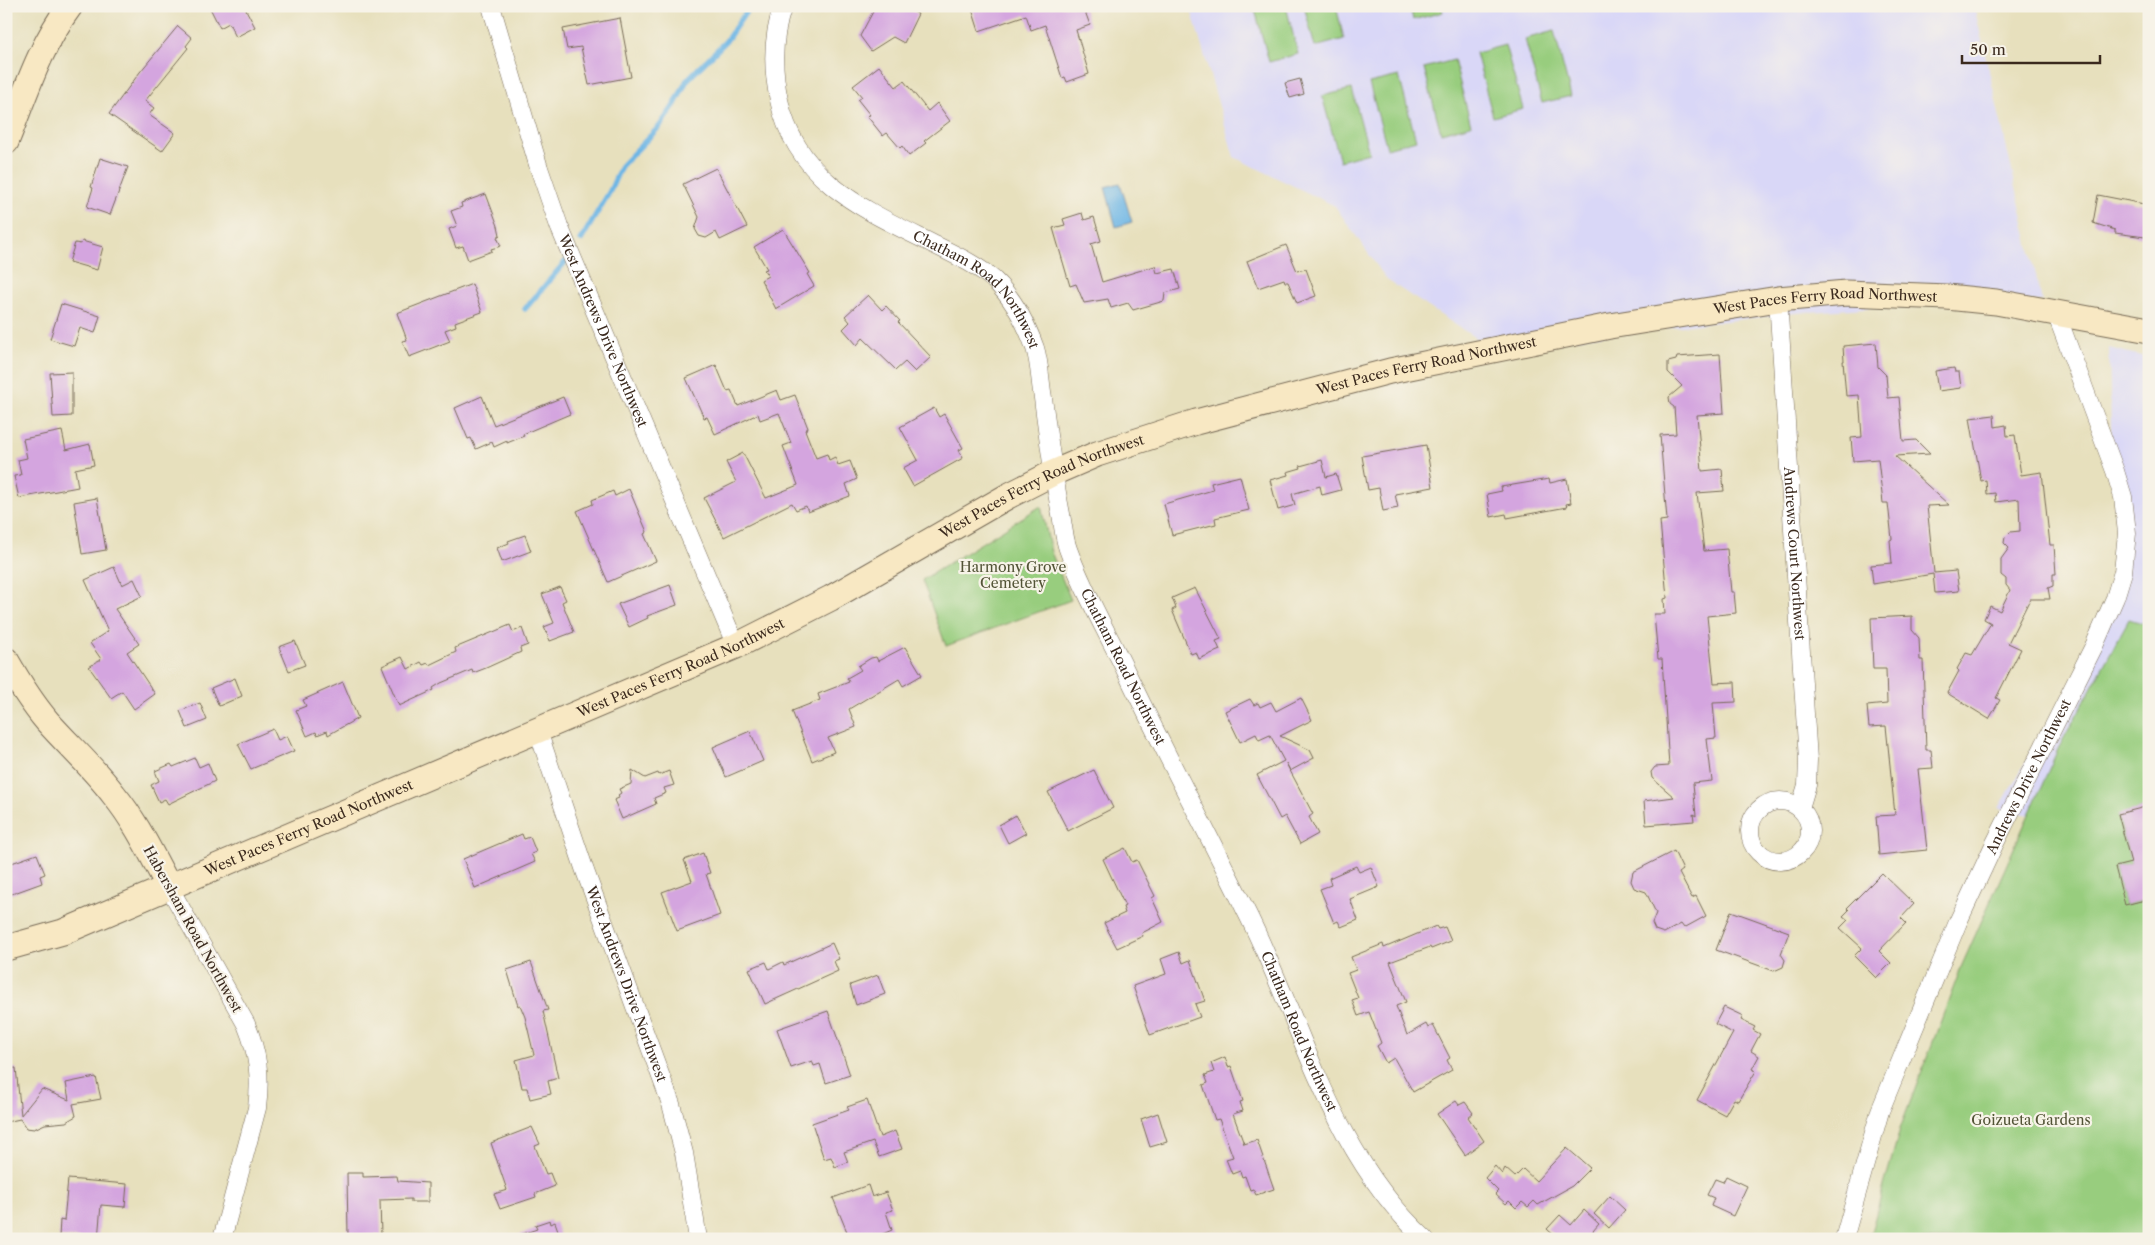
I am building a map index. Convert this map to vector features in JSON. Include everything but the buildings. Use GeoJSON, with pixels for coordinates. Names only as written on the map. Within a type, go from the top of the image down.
{"type":"FeatureCollection","features":[{"type":"Feature","properties":{"kind":"main road"},"geometry":{"type":"LineString","coordinates":[[6,142],[42,50],[55,26],[70,6]]}},
{"type":"Feature","properties":{"kind":"main road","name":"West Paces Ferry Road Northwest"},"geometry":{"type":"LineString","coordinates":[[6,948],[63,932],[538,732],[736,646],[832,598],[1008,496],[1053,473],[1097,454],[1196,422],[1381,373],[1610,326],[1778,299],[1846,293],[1946,297],[1996,302],[2149,330]]}},
{"type":"Feature","properties":{"kind":"main road","name":"Habersham Road Northwest"},"geometry":{"type":"LineString","coordinates":[[6,660],[20,686],[46,720],[91,766],[116,796],[138,830],[169,887]]}},
{"type":"Feature","properties":{"kind":"street","name":"West Andrews Drive Northwest"},"geometry":{"type":"LineString","coordinates":[[490,6],[539,168],[559,226],[736,646]]}},
{"type":"Feature","properties":{"kind":"street","name":"Chatham Road Northwest"},"geometry":{"type":"LineString","coordinates":[[783,6],[776,34],[774,57],[775,81],[780,107],[790,132],[801,152],[816,172],[835,190],[863,209],[969,262],[993,280],[1010,299],[1026,325],[1037,354],[1053,473],[1068,547],[1086,589],[1172,766],[1248,913],[1337,1121],[1369,1175],[1390,1203],[1425,1239]]}},
{"type":"Feature","properties":{"kind":"street","name":"Andrews Court Northwest"},"geometry":{"type":"LineString","coordinates":[[1778,299],[1808,760],[1807,785],[1800,808]]}},
{"type":"Feature","properties":{"kind":"street","name":"Andrews Drive Northwest"},"geometry":{"type":"LineString","coordinates":[[1844,1239],[1880,1110],[1958,922],[1994,845],[2094,646],[2115,598],[2123,572],[2127,533],[2123,497],[2116,471],[2056,313]]}},
{"type":"Feature","properties":{"kind":"street","name":"West Andrews Drive Northwest"},"geometry":{"type":"LineString","coordinates":[[538,732],[585,871],[671,1104],[684,1153],[698,1239]]}},
{"type":"Feature","properties":{"kind":"street","name":"Habersham Road Northwest"},"geometry":{"type":"LineString","coordinates":[[169,887],[246,1024],[254,1044],[259,1065],[259,1087],[256,1108],[222,1239]]}},
{"type":"Feature","properties":{"kind":"shaded area"},"geometry":{"type":"Polygon","coordinates":[[[1190,6],[1974,6],[2042,301],[1947,302],[1796,313],[1491,348],[1387,280],[1335,206],[1234,157],[1190,6]]]}},
{"type":"Feature","properties":{"kind":"shaded area"},"geometry":{"type":"Polygon","coordinates":[[[2109,348],[2149,358],[2149,843],[1999,808],[2113,613],[2127,498],[2112,463],[2109,348]]]}},
{"type":"Feature","properties":{"kind":"green space"},"geometry":{"type":"Polygon","coordinates":[[[1254,6],[1286,6],[1298,54],[1269,62],[1254,6]]]}},
{"type":"Feature","properties":{"kind":"green space"},"geometry":{"type":"Polygon","coordinates":[[[1304,6],[1336,6],[1344,39],[1315,47],[1304,6]]]}},
{"type":"Feature","properties":{"kind":"green space"},"geometry":{"type":"Polygon","coordinates":[[[1410,6],[1441,6],[1443,12],[1413,20],[1410,6]]]}},
{"type":"Feature","properties":{"kind":"green space"},"geometry":{"type":"Polygon","coordinates":[[[1554,31],[1571,96],[1542,103],[1525,39],[1554,31]]]}},
{"type":"Feature","properties":{"kind":"green space"},"geometry":{"type":"Polygon","coordinates":[[[1505,45],[1523,109],[1493,117],[1476,53],[1505,45]]]}},
{"type":"Feature","properties":{"kind":"green space"},"geometry":{"type":"Polygon","coordinates":[[[1454,60],[1471,125],[1441,133],[1424,68],[1454,60]]]}},
{"type":"Feature","properties":{"kind":"green space"},"geometry":{"type":"Polygon","coordinates":[[[1399,76],[1416,140],[1387,148],[1369,83],[1399,76]]]}},
{"type":"Feature","properties":{"kind":"green space"},"geometry":{"type":"Polygon","coordinates":[[[1352,89],[1369,153],[1340,161],[1322,96],[1352,89]]]}},
{"type":"Feature","properties":{"kind":"green space","name":"Harmony Grove Cemetery"},"geometry":{"type":"Polygon","coordinates":[[[1041,506],[1051,552],[1071,600],[946,646],[922,580],[1041,506]]]}},
{"type":"Feature","properties":{"kind":"green space","name":"Goizueta Gardens"},"geometry":{"type":"Polygon","coordinates":[[[2129,619],[2149,625],[2149,806],[2118,815],[2131,863],[2115,867],[2125,905],[2149,899],[2149,1239],[1869,1239],[1900,1129],[1962,965],[2058,749],[2129,619]]]}},
{"type":"Feature","properties":{"kind":"water"},"geometry":{"type":"Polygon","coordinates":[[[1120,183],[1132,222],[1116,227],[1105,187],[1120,183]]]}},
{"type":"Feature","properties":{"kind":"waterway"},"geometry":{"type":"LineString","coordinates":[[581,240],[610,191],[621,166],[659,127],[675,104],[687,80],[726,41],[750,6]]}},
{"type":"Feature","properties":{"kind":"waterway"},"geometry":{"type":"LineString","coordinates":[[525,309],[566,261]]}}]}
